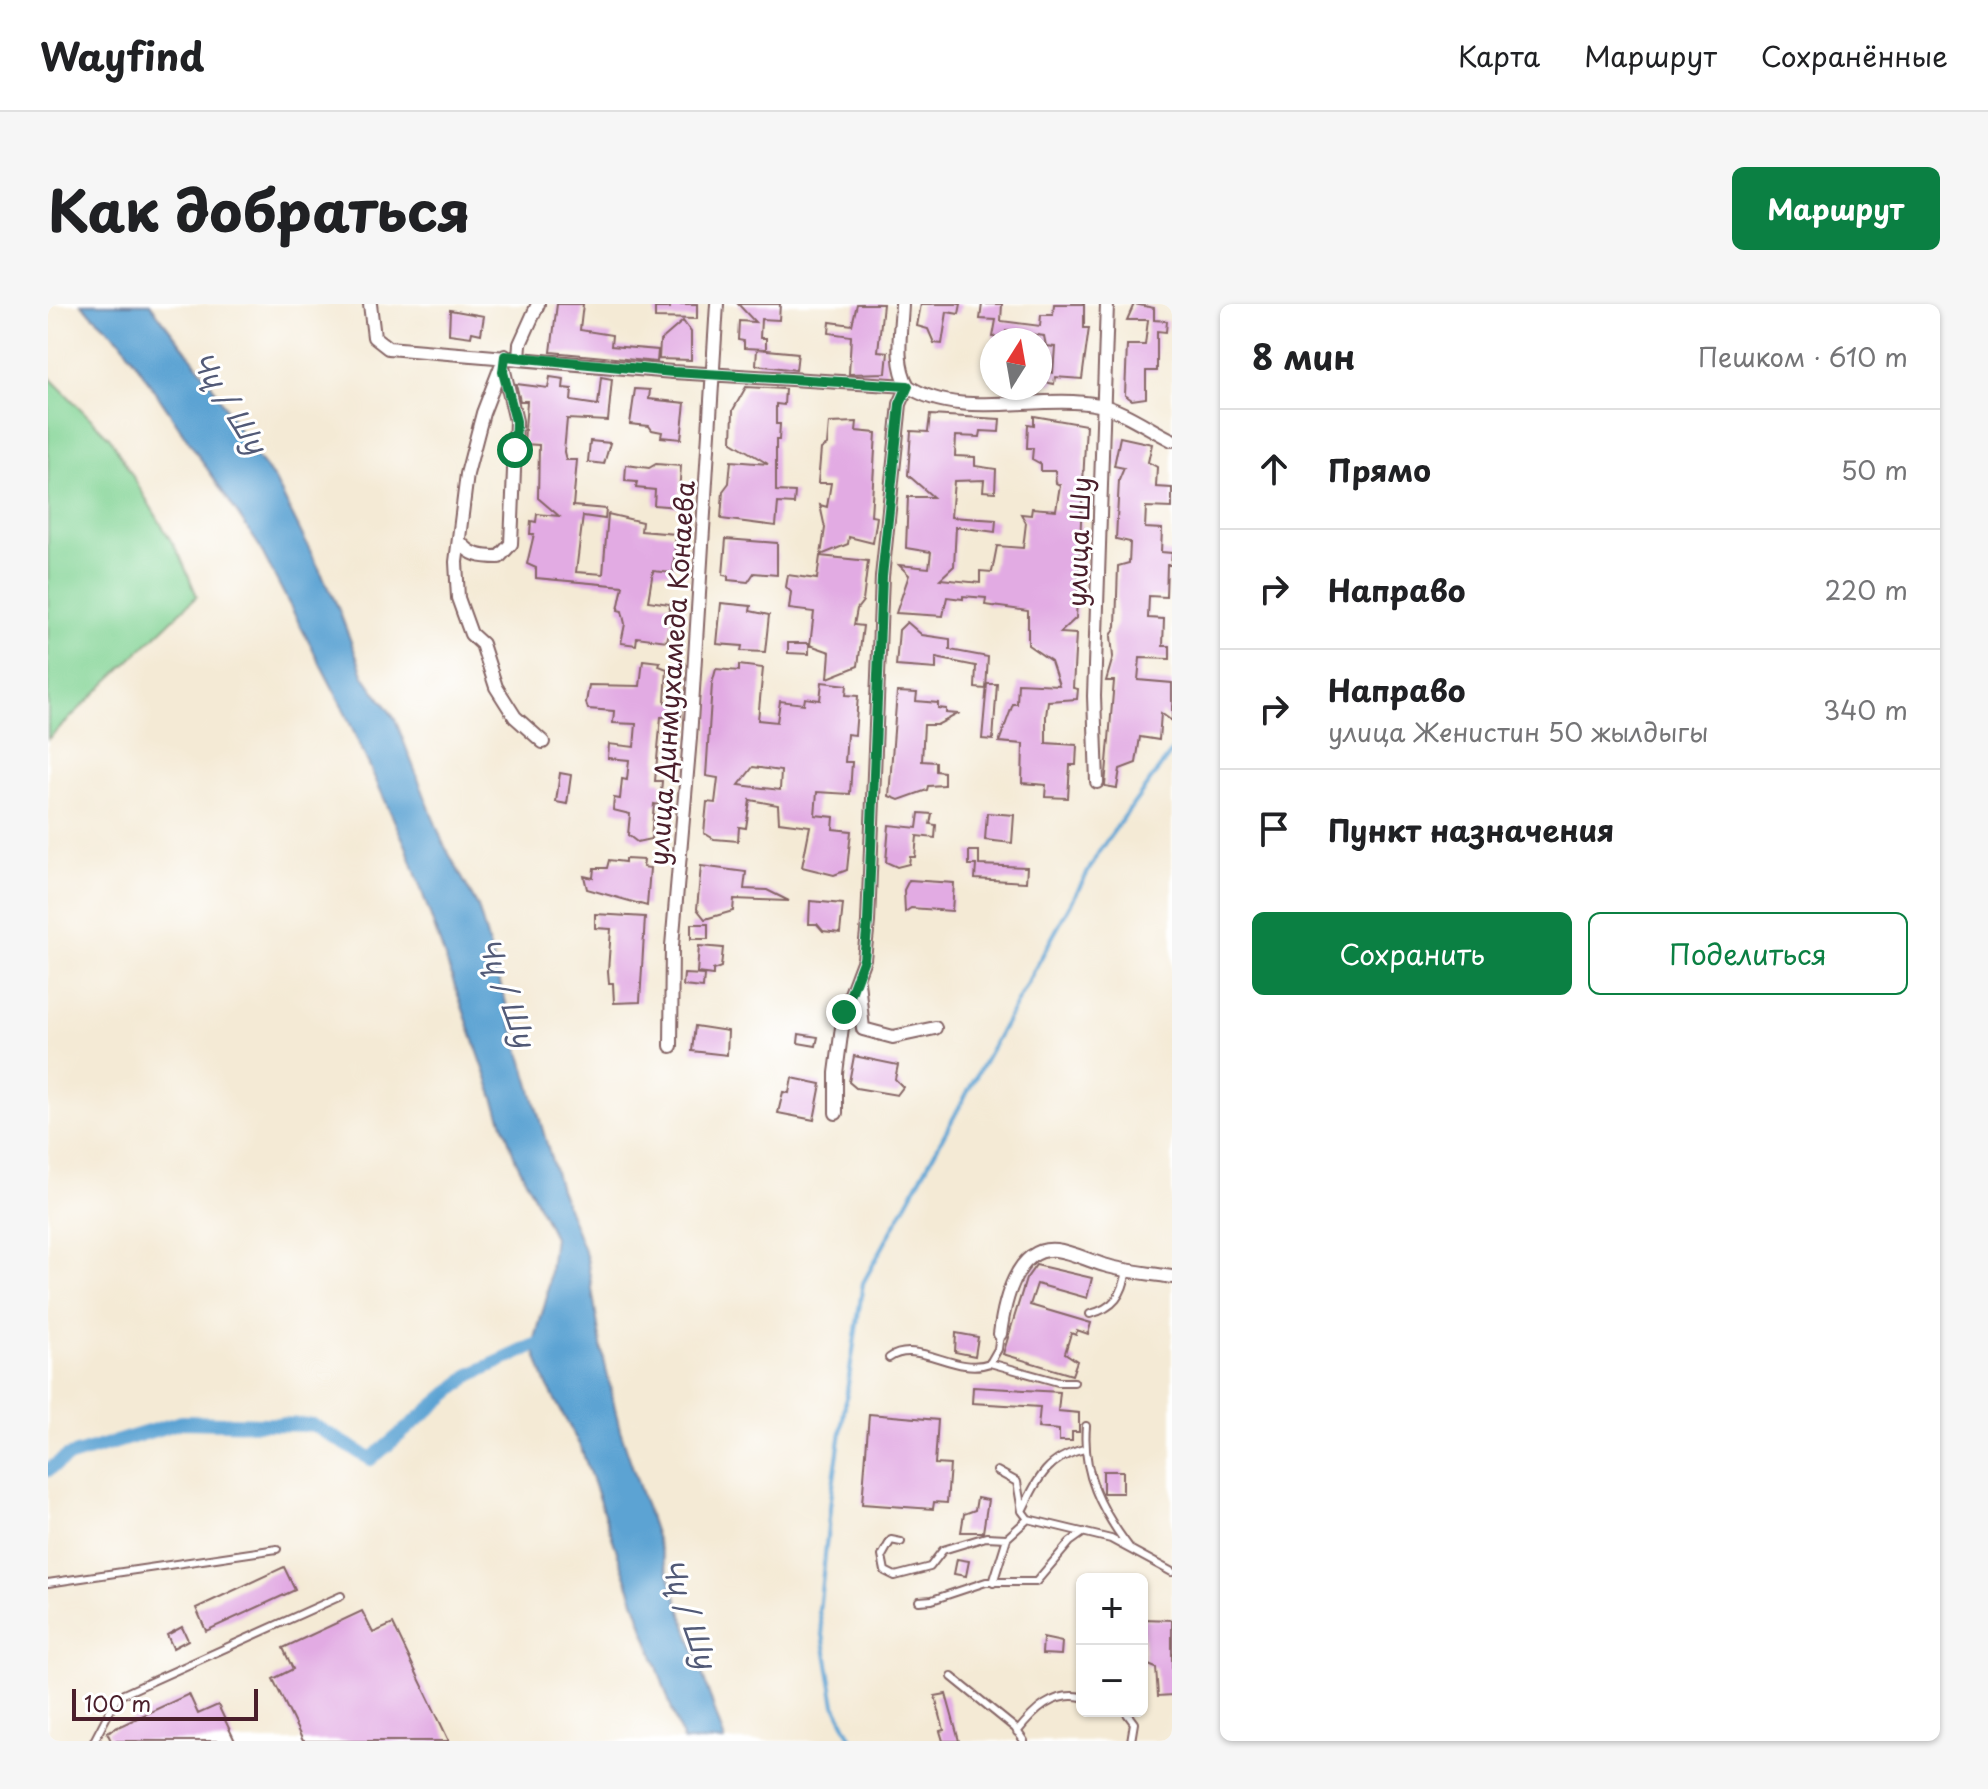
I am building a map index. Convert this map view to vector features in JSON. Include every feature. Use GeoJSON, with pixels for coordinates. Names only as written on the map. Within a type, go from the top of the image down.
{"type":"FeatureCollection","features":[{"type":"Feature","properties":{"kind":"street"},"geometry":{"type":"LineString","coordinates":[[370,304],[374,337],[388,348],[908,386],[943,401],[1076,401],[1103,405],[1172,440]]}},
{"type":"Feature","properties":{"kind":"street"},"geometry":{"type":"LineString","coordinates":[[519,358],[520,344],[538,304]]}},
{"type":"Feature","properties":{"kind":"street","name":"улица Динмухамеда Конаева"},"geometry":{"type":"LineString","coordinates":[[671,1046],[672,946],[690,738],[717,304]]}},
{"type":"Feature","properties":{"kind":"street"},"geometry":{"type":"LineString","coordinates":[[902,304],[900,359],[908,386],[900,404],[882,577],[868,922],[858,981],[863,1029],[893,1037],[935,1028]]}},
{"type":"Feature","properties":{"kind":"street","name":"улица Шу"},"geometry":{"type":"LineString","coordinates":[[1097,782],[1094,696],[1107,304]]}},
{"type":"Feature","properties":{"kind":"street"},"geometry":{"type":"LineString","coordinates":[[505,356],[483,413],[467,474],[456,579],[463,616],[471,634],[482,644],[496,687],[515,717],[543,742]]}},
{"type":"Feature","properties":{"kind":"street"},"geometry":{"type":"LineString","coordinates":[[459,541],[466,550],[483,557],[499,557],[511,544],[516,421],[503,372],[505,356]]}},
{"type":"Feature","properties":{"kind":"street"},"geometry":{"type":"LineString","coordinates":[[836,1113],[836,1073],[844,1012],[848,995],[858,981]]}},
{"type":"Feature","properties":{"kind":"street"},"geometry":{"type":"LineString","coordinates":[[1000,1334],[1003,1311],[1019,1271],[1028,1257],[1039,1251],[1057,1250],[1127,1270],[1172,1277]]}},
{"type":"Feature","properties":{"kind":"lane"},"geometry":{"type":"LineString","coordinates":[[1090,1314],[1108,1309],[1121,1294],[1127,1270]]}},
{"type":"Feature","properties":{"kind":"lane"},"geometry":{"type":"LineString","coordinates":[[990,1363],[998,1349],[1000,1334]]}},
{"type":"Feature","properties":{"kind":"lane"},"geometry":{"type":"LineString","coordinates":[[889,1358],[897,1353],[911,1352],[974,1369],[990,1363],[1058,1382],[1074,1382]]}},
{"type":"Feature","properties":{"kind":"lane"},"geometry":{"type":"LineString","coordinates":[[1086,1426],[1085,1462],[1112,1524],[1131,1550]]}},
{"type":"Feature","properties":{"kind":"lane"},"geometry":{"type":"LineString","coordinates":[[1022,1511],[1032,1489],[1060,1455],[1084,1449]]}},
{"type":"Feature","properties":{"kind":"lane"},"geometry":{"type":"LineString","coordinates":[[997,1471],[1017,1482],[1022,1511],[1028,1519],[1111,1539],[1172,1572]]}},
{"type":"Feature","properties":{"kind":"lane"},"geometry":{"type":"LineString","coordinates":[[993,1583],[1007,1538],[1028,1519]]}},
{"type":"Feature","properties":{"kind":"lane"},"geometry":{"type":"LineString","coordinates":[[919,1601],[993,1583],[1036,1582],[1070,1542],[1084,1532]]}},
{"type":"Feature","properties":{"kind":"lane"},"geometry":{"type":"LineString","coordinates":[[901,1542],[891,1540],[882,1556],[885,1571],[895,1576],[930,1567],[943,1550],[986,1537],[1007,1538]]}},
{"type":"Feature","properties":{"kind":"lane"},"geometry":{"type":"LineString","coordinates":[[48,1583],[277,1549]]}},
{"type":"Feature","properties":{"kind":"lane"},"geometry":{"type":"LineString","coordinates":[[94,1741],[117,1697],[341,1596]]}},
{"type":"Feature","properties":{"kind":"lane"},"geometry":{"type":"LineString","coordinates":[[952,1677],[1024,1741]]}},
{"type":"Feature","properties":{"kind":"lane"},"geometry":{"type":"LineString","coordinates":[[1017,1732],[1039,1705],[1076,1696]]}},
{"type":"Feature","properties":{"kind":"lane"},"geometry":{"type":"LineString","coordinates":[[1130,1717],[1134,1723],[1131,1741]]}},
{"type":"Feature","properties":{"kind":"green space"},"geometry":{"type":"Polygon","coordinates":[[[48,376],[110,438],[180,556],[197,596],[48,739],[48,376]]]}},
{"type":"Feature","properties":{"kind":"water"},"geometry":{"type":"Polygon","coordinates":[[[81,304],[150,304],[209,380],[250,449],[275,480],[337,605],[364,676],[395,719],[443,843],[478,907],[560,1189],[587,1258],[602,1351],[620,1430],[725,1741],[683,1741],[581,1448],[546,1383],[533,1346],[547,1296],[554,1237],[515,1158],[406,846],[341,704],[258,544],[121,341],[81,304]]]}},
{"type":"Feature","properties":{"kind":"building"},"geometry":{"type":"Polygon","coordinates":[[[557,304],[583,304],[580,330],[612,335],[611,346],[658,350],[657,362],[551,352],[557,304]]]}},
{"type":"Feature","properties":{"kind":"building"},"geometry":{"type":"Polygon","coordinates":[[[670,304],[697,304],[697,319],[655,318],[655,308],[670,308],[670,304]]]}},
{"type":"Feature","properties":{"kind":"building"},"geometry":{"type":"Polygon","coordinates":[[[738,304],[780,304],[779,320],[761,319],[760,338],[766,338],[766,349],[744,348],[744,341],[738,340],[739,321],[755,322],[738,304]]]}},
{"type":"Feature","properties":{"kind":"building"},"geometry":{"type":"Polygon","coordinates":[[[857,304],[883,304],[878,351],[888,352],[886,373],[849,374],[851,336],[829,333],[830,322],[852,325],[857,304]]]}},
{"type":"Feature","properties":{"kind":"building"},"geometry":{"type":"Polygon","coordinates":[[[921,304],[961,304],[959,314],[947,312],[942,344],[934,343],[928,329],[917,326],[921,304]]]}},
{"type":"Feature","properties":{"kind":"building"},"geometry":{"type":"Polygon","coordinates":[[[982,304],[1002,304],[1001,321],[1040,326],[1041,315],[1053,315],[1054,304],[1084,304],[1084,328],[1089,328],[1082,379],[1055,377],[1052,384],[1055,347],[1052,347],[1052,328],[995,328],[996,320],[980,319],[982,304]]]}},
{"type":"Feature","properties":{"kind":"building"},"geometry":{"type":"Polygon","coordinates":[[[1134,304],[1154,308],[1154,320],[1167,321],[1166,332],[1157,331],[1157,371],[1146,371],[1146,398],[1132,400],[1125,395],[1127,345],[1145,345],[1148,320],[1127,320],[1134,304]]]}},
{"type":"Feature","properties":{"kind":"building"},"geometry":{"type":"Polygon","coordinates":[[[450,310],[484,316],[481,334],[472,332],[471,337],[449,334],[450,310]]]}},
{"type":"Feature","properties":{"kind":"building"},"geometry":{"type":"Polygon","coordinates":[[[683,321],[691,332],[691,360],[659,359],[660,341],[683,321]]]}},
{"type":"Feature","properties":{"kind":"building"},"geometry":{"type":"Polygon","coordinates":[[[757,349],[798,353],[796,370],[756,365],[757,349]]]}},
{"type":"Feature","properties":{"kind":"building"},"geometry":{"type":"Polygon","coordinates":[[[550,377],[564,379],[563,388],[572,389],[571,401],[598,405],[601,377],[612,379],[608,421],[567,419],[564,452],[566,460],[577,460],[573,506],[606,509],[605,519],[583,516],[576,572],[603,574],[608,514],[642,522],[641,531],[676,534],[673,573],[653,571],[648,601],[670,604],[669,619],[672,619],[667,641],[637,637],[636,645],[621,643],[625,624],[622,611],[618,610],[623,586],[536,578],[536,568],[527,564],[534,534],[530,534],[531,521],[536,522],[537,514],[559,516],[538,498],[539,445],[524,444],[527,401],[520,401],[516,384],[548,388],[550,377]]]}},
{"type":"Feature","properties":{"kind":"building"},"geometry":{"type":"Polygon","coordinates":[[[746,387],[785,389],[784,405],[776,404],[776,424],[780,424],[779,440],[776,440],[776,491],[795,492],[794,504],[778,503],[776,526],[721,519],[723,491],[729,483],[731,461],[768,464],[732,442],[733,410],[746,387]]]}},
{"type":"Feature","properties":{"kind":"building"},"geometry":{"type":"Polygon","coordinates":[[[635,389],[650,390],[649,399],[685,403],[681,439],[661,437],[662,432],[649,426],[630,424],[635,389]]]}},
{"type":"Feature","properties":{"kind":"building"},"geometry":{"type":"Polygon","coordinates":[[[930,415],[1000,419],[999,432],[981,431],[980,437],[956,436],[955,456],[975,457],[975,466],[996,469],[995,492],[983,491],[984,480],[954,481],[951,517],[996,520],[995,532],[956,527],[954,566],[940,579],[980,583],[980,571],[992,572],[997,546],[1023,548],[1026,523],[1021,514],[1031,515],[1032,508],[1056,510],[1060,485],[1056,483],[1055,471],[1041,471],[1041,464],[1032,459],[1033,448],[1027,448],[1028,424],[1034,425],[1034,416],[1086,425],[1076,618],[1060,633],[1076,634],[1073,688],[1078,689],[1077,699],[1048,701],[1046,716],[1046,743],[1077,745],[1076,765],[1070,765],[1068,798],[1045,797],[1046,785],[1022,783],[1023,744],[999,742],[1013,704],[1017,704],[1018,683],[1059,685],[1051,661],[1028,645],[1028,611],[985,605],[986,598],[963,596],[963,599],[947,597],[943,616],[896,613],[909,575],[899,565],[929,568],[931,552],[906,548],[908,497],[933,497],[908,475],[911,431],[928,432],[930,415]]]}},
{"type":"Feature","properties":{"kind":"building"},"geometry":{"type":"Polygon","coordinates":[[[857,422],[856,431],[876,433],[871,516],[877,517],[873,543],[849,537],[848,544],[821,555],[825,528],[820,505],[827,507],[831,483],[818,483],[821,449],[827,445],[829,423],[857,422]]]}},
{"type":"Feature","properties":{"kind":"building"},"geometry":{"type":"Polygon","coordinates":[[[1120,437],[1152,444],[1148,462],[1157,467],[1156,487],[1172,488],[1172,508],[1146,507],[1145,528],[1162,529],[1161,552],[1172,553],[1171,565],[1167,565],[1166,597],[1149,596],[1148,618],[1164,619],[1163,646],[1170,646],[1170,659],[1140,658],[1138,680],[1172,683],[1172,721],[1161,713],[1159,740],[1140,737],[1136,763],[1120,769],[1117,788],[1105,786],[1114,681],[1106,681],[1113,657],[1111,636],[1116,626],[1118,566],[1129,563],[1130,542],[1116,539],[1119,480],[1124,468],[1114,466],[1120,437]]]}},
{"type":"Feature","properties":{"kind":"building"},"geometry":{"type":"Polygon","coordinates":[[[590,441],[610,443],[604,464],[588,462],[590,441]]]}},
{"type":"Feature","properties":{"kind":"building"},"geometry":{"type":"Polygon","coordinates":[[[656,464],[681,466],[678,507],[654,505],[655,490],[636,488],[637,482],[625,481],[626,465],[649,468],[656,464]]]}},
{"type":"Feature","properties":{"kind":"building"},"geometry":{"type":"Polygon","coordinates":[[[726,539],[777,543],[777,575],[754,573],[748,582],[728,580],[728,576],[723,575],[726,539]]]}},
{"type":"Feature","properties":{"kind":"building"},"geometry":{"type":"Polygon","coordinates":[[[820,556],[868,561],[863,601],[857,609],[854,625],[863,626],[858,666],[828,678],[830,652],[810,645],[814,612],[789,609],[791,592],[786,587],[788,575],[817,579],[820,556]]]}},
{"type":"Feature","properties":{"kind":"building"},"geometry":{"type":"Polygon","coordinates":[[[721,603],[751,606],[750,611],[769,615],[765,652],[741,651],[742,646],[717,644],[721,603]]]}},
{"type":"Feature","properties":{"kind":"building"},"geometry":{"type":"Polygon","coordinates":[[[907,622],[922,635],[950,639],[950,650],[988,657],[986,689],[975,688],[976,666],[936,658],[936,669],[896,666],[899,630],[907,622]]]}},
{"type":"Feature","properties":{"kind":"building"},"geometry":{"type":"Polygon","coordinates":[[[788,643],[809,643],[809,654],[788,653],[788,643]]]}},
{"type":"Feature","properties":{"kind":"building"},"geometry":{"type":"Polygon","coordinates":[[[643,660],[660,662],[659,666],[667,669],[665,702],[682,704],[681,716],[661,717],[655,781],[662,781],[660,805],[654,804],[651,839],[637,842],[628,835],[630,814],[613,810],[614,798],[620,799],[622,779],[627,780],[629,760],[608,758],[609,744],[634,747],[636,724],[613,723],[614,711],[588,709],[586,703],[589,685],[640,686],[643,660]]]}},
{"type":"Feature","properties":{"kind":"building"},"geometry":{"type":"Polygon","coordinates":[[[739,665],[763,668],[758,720],[777,722],[780,701],[804,704],[805,698],[820,700],[822,682],[847,685],[846,695],[858,696],[855,735],[847,734],[845,762],[852,762],[850,794],[817,792],[815,815],[834,817],[833,829],[851,831],[847,870],[834,875],[802,867],[810,826],[779,822],[778,805],[750,800],[746,828],[739,827],[738,841],[714,839],[704,833],[707,802],[715,803],[718,778],[706,776],[712,684],[716,669],[739,671],[739,665]],[[753,767],[739,785],[780,790],[781,771],[753,767]]]}},
{"type":"Feature","properties":{"kind":"building"},"geometry":{"type":"Polygon","coordinates":[[[987,684],[997,684],[993,740],[982,739],[987,684]]]}},
{"type":"Feature","properties":{"kind":"building"},"geometry":{"type":"Polygon","coordinates":[[[897,692],[917,693],[916,701],[938,703],[938,708],[946,709],[946,713],[958,714],[937,725],[924,725],[922,761],[936,762],[936,771],[944,772],[944,785],[928,786],[927,790],[899,800],[889,796],[897,692]]]}},
{"type":"Feature","properties":{"kind":"building"},"geometry":{"type":"Polygon","coordinates":[[[560,773],[571,775],[567,804],[556,802],[560,773]]]}},
{"type":"Feature","properties":{"kind":"building"},"geometry":{"type":"Polygon","coordinates":[[[919,813],[932,814],[930,824],[936,825],[935,838],[917,836],[915,857],[910,857],[909,864],[897,867],[886,862],[889,825],[917,828],[919,813]]]}},
{"type":"Feature","properties":{"kind":"building"},"geometry":{"type":"Polygon","coordinates":[[[987,813],[1014,815],[1012,843],[985,840],[987,813]]]}},
{"type":"Feature","properties":{"kind":"building"},"geometry":{"type":"Polygon","coordinates":[[[969,851],[979,851],[979,865],[1027,867],[1026,882],[975,879],[976,865],[969,865],[969,851]]]}},
{"type":"Feature","properties":{"kind":"building"},"geometry":{"type":"Polygon","coordinates":[[[625,859],[644,860],[643,867],[650,868],[647,906],[587,889],[584,876],[593,878],[594,868],[607,868],[609,860],[625,862],[625,859]]]}},
{"type":"Feature","properties":{"kind":"building"},"geometry":{"type":"Polygon","coordinates":[[[701,866],[746,872],[744,889],[767,890],[789,901],[734,899],[733,911],[705,919],[697,909],[701,866]]]}},
{"type":"Feature","properties":{"kind":"building"},"geometry":{"type":"Polygon","coordinates":[[[909,880],[954,883],[952,911],[911,908],[905,912],[904,890],[909,880]]]}},
{"type":"Feature","properties":{"kind":"building"},"geometry":{"type":"Polygon","coordinates":[[[810,901],[843,904],[840,933],[823,931],[817,924],[809,924],[810,901]]]}},
{"type":"Feature","properties":{"kind":"building"},"geometry":{"type":"Polygon","coordinates":[[[595,914],[645,917],[640,1002],[614,1003],[613,983],[609,983],[608,971],[611,929],[595,928],[595,914]]]}},
{"type":"Feature","properties":{"kind":"building"},"geometry":{"type":"Polygon","coordinates":[[[691,924],[708,924],[708,939],[691,939],[691,924]]]}},
{"type":"Feature","properties":{"kind":"building"},"geometry":{"type":"Polygon","coordinates":[[[699,946],[723,948],[721,967],[713,970],[713,975],[697,973],[699,946]]]}},
{"type":"Feature","properties":{"kind":"building"},"geometry":{"type":"Polygon","coordinates":[[[684,974],[704,975],[703,988],[683,986],[684,974]]]}},
{"type":"Feature","properties":{"kind":"building"},"geometry":{"type":"Polygon","coordinates":[[[695,1026],[728,1031],[727,1055],[692,1051],[695,1026]]]}},
{"type":"Feature","properties":{"kind":"building"},"geometry":{"type":"Polygon","coordinates":[[[799,1034],[818,1037],[816,1046],[798,1043],[799,1034]]]}},
{"type":"Feature","properties":{"kind":"building"},"geometry":{"type":"Polygon","coordinates":[[[854,1056],[898,1065],[895,1079],[903,1087],[897,1095],[856,1088],[849,1082],[854,1056]]]}},
{"type":"Feature","properties":{"kind":"building"},"geometry":{"type":"Polygon","coordinates":[[[792,1078],[821,1084],[814,1120],[778,1113],[783,1092],[789,1093],[792,1078]]]}},
{"type":"Feature","properties":{"kind":"building"},"geometry":{"type":"Polygon","coordinates":[[[1036,1265],[1092,1278],[1087,1298],[1037,1284],[1030,1305],[1091,1323],[1088,1334],[1077,1330],[1076,1335],[1071,1333],[1065,1353],[1077,1361],[1072,1375],[1003,1354],[1026,1279],[1036,1265]]]}},
{"type":"Feature","properties":{"kind":"building"},"geometry":{"type":"Polygon","coordinates":[[[956,1333],[978,1337],[975,1356],[955,1352],[956,1333]]]}},
{"type":"Feature","properties":{"kind":"building"},"geometry":{"type":"Polygon","coordinates":[[[973,1387],[1060,1392],[1058,1411],[1079,1413],[1079,1432],[1072,1432],[1072,1441],[1059,1441],[1059,1430],[1038,1428],[1040,1407],[972,1403],[973,1387]]]}},
{"type":"Feature","properties":{"kind":"building"},"geometry":{"type":"Polygon","coordinates":[[[869,1414],[938,1420],[935,1464],[950,1465],[947,1503],[934,1502],[933,1509],[862,1504],[869,1414]]]}},
{"type":"Feature","properties":{"kind":"building"},"geometry":{"type":"Polygon","coordinates":[[[1103,1471],[1123,1471],[1123,1493],[1103,1493],[1103,1471]]]}},
{"type":"Feature","properties":{"kind":"building"},"geometry":{"type":"Polygon","coordinates":[[[977,1498],[988,1500],[983,1532],[961,1532],[964,1514],[975,1510],[977,1498]]]}},
{"type":"Feature","properties":{"kind":"building"},"geometry":{"type":"Polygon","coordinates":[[[957,1559],[969,1561],[966,1576],[954,1574],[957,1559]]]}},
{"type":"Feature","properties":{"kind":"building"},"geometry":{"type":"Polygon","coordinates":[[[284,1567],[295,1590],[206,1631],[196,1608],[284,1567]]]}},
{"type":"Feature","properties":{"kind":"building"},"geometry":{"type":"Polygon","coordinates":[[[362,1611],[373,1633],[393,1624],[449,1741],[303,1741],[273,1679],[293,1669],[283,1648],[362,1611]]]}},
{"type":"Feature","properties":{"kind":"building"},"geometry":{"type":"Polygon","coordinates":[[[1148,1619],[1172,1620],[1172,1695],[1158,1696],[1156,1668],[1148,1665],[1148,1619]]]}},
{"type":"Feature","properties":{"kind":"building"},"geometry":{"type":"Polygon","coordinates":[[[182,1627],[188,1640],[173,1648],[167,1635],[182,1627]]]}},
{"type":"Feature","properties":{"kind":"building"},"geometry":{"type":"Polygon","coordinates":[[[1043,1638],[1062,1642],[1061,1655],[1042,1654],[1043,1638]]]}},
{"type":"Feature","properties":{"kind":"building"},"geometry":{"type":"Polygon","coordinates":[[[189,1694],[198,1714],[218,1705],[235,1741],[111,1741],[107,1732],[189,1694]]]}},
{"type":"Feature","properties":{"kind":"building"},"geometry":{"type":"Polygon","coordinates":[[[946,1694],[959,1741],[943,1741],[940,1731],[944,1730],[935,1696],[946,1694]]]}},
{"type":"Feature","properties":{"kind":"waterway"},"geometry":{"type":"LineString","coordinates":[[853,1741],[835,1705],[819,1611],[831,1499],[863,1283],[1100,850],[1172,751]]}},
{"type":"Feature","properties":{"kind":"waterway"},"geometry":{"type":"LineString","coordinates":[[48,1470],[67,1457],[181,1422],[313,1425],[371,1459],[470,1375],[551,1338]]}},
{"type":"Feature","properties":{"kind":"route"},"geometry":{"type":"LineString","coordinates":[[515,450],[516,421],[505,385],[505,356],[673,372],[908,386],[900,404],[882,577],[868,922],[864,959],[844,1012]]}},
{"type":"Feature","properties":{"kind":"water label","name":"Чү / Шу"},"geometry":{"type":"Point","coordinates":[230,402]}},
{"type":"Feature","properties":{"kind":"water label","name":"Чү / Шу"},"geometry":{"type":"Point","coordinates":[508,992]}},
{"type":"Feature","properties":{"kind":"water label","name":"Чү / Шу"},"geometry":{"type":"Point","coordinates":[690,1613]}}]}
